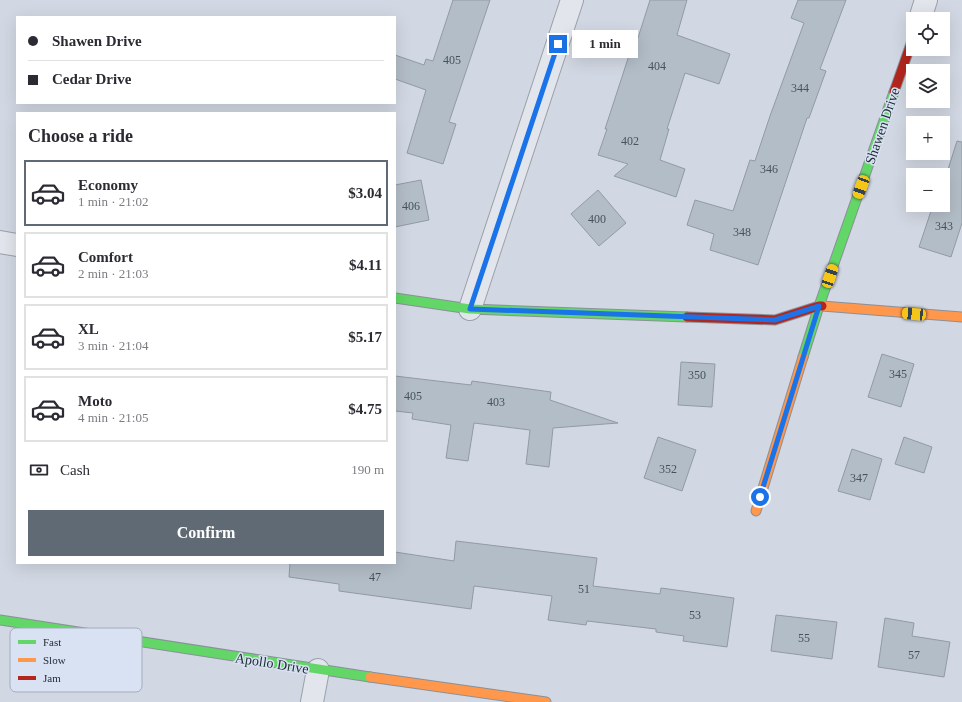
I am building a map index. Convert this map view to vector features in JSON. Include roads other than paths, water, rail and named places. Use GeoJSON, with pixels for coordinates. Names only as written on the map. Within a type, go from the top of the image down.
{"type":"FeatureCollection","features":[{"type":"Feature","properties":{"kind":"street"},"geometry":{"type":"LineString","coordinates":[[470,309],[572,0]]}},
{"type":"Feature","properties":{"kind":"street"},"geometry":{"type":"LineString","coordinates":[[922,12],[926,0]]}},
{"type":"Feature","properties":{"kind":"street","name":"Shawen Drive"},"geometry":{"type":"LineString","coordinates":[[756,511],[819,306],[907,56]]}},
{"type":"Feature","properties":{"kind":"street"},"geometry":{"type":"LineString","coordinates":[[0,242],[16,245]]}},
{"type":"Feature","properties":{"kind":"street"},"geometry":{"type":"LineString","coordinates":[[396,298],[470,309],[775,320],[819,306],[962,317]]}},
{"type":"Feature","properties":{"kind":"street","name":"Apollo Drive"},"geometry":{"type":"LineString","coordinates":[[0,620],[51,628]]}},
{"type":"Feature","properties":{"kind":"street","name":"Apollo Drive"},"geometry":{"type":"LineString","coordinates":[[142,642],[318,670],[546,702]]}},
{"type":"Feature","properties":{"kind":"street"},"geometry":{"type":"LineString","coordinates":[[312,702],[318,670]]}}]}
